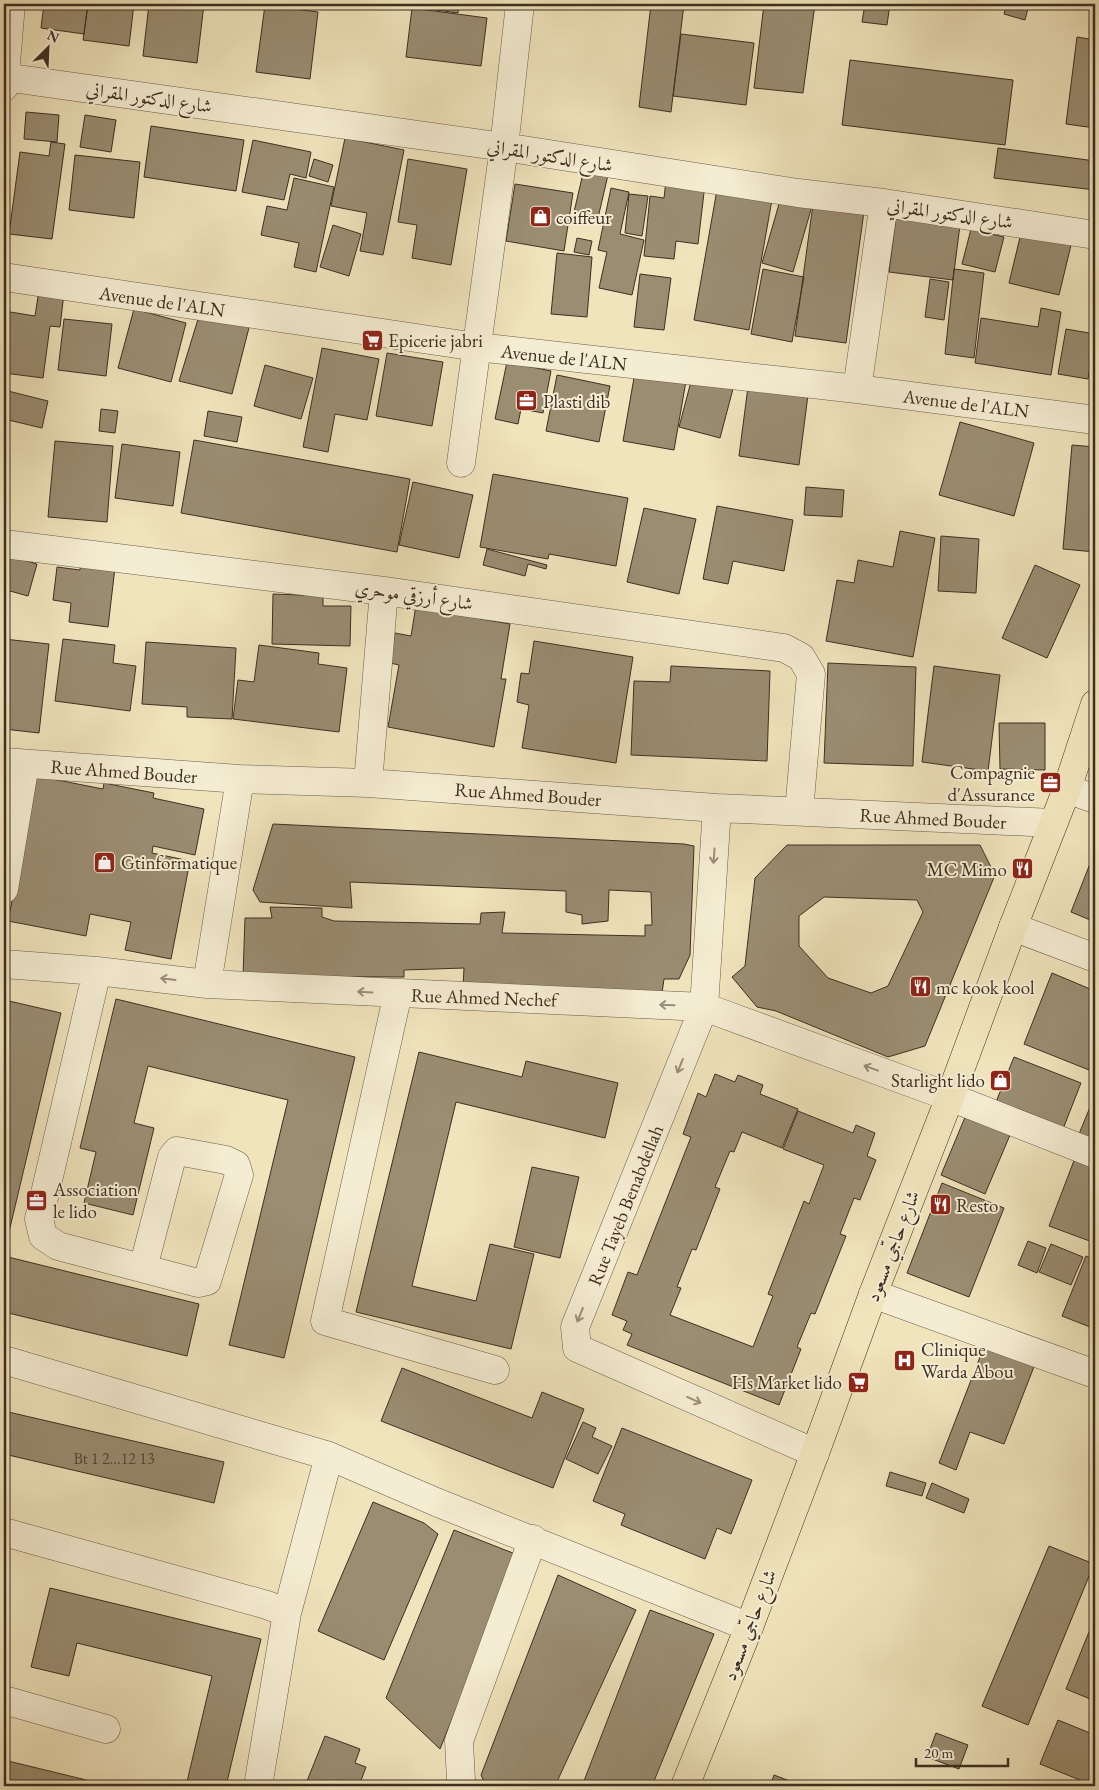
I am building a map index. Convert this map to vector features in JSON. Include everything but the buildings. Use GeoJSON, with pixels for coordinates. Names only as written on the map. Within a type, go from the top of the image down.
{"type":"FeatureCollection","features":[{"type":"Feature","properties":{"kind":"main road","name":"شارع حاجّي مسعود"},"geometry":{"type":"LineString","coordinates":[[685,1786],[749,1626],[873,1294],[1067,789],[1095,704]]}},
{"type":"Feature","properties":{"kind":"street"},"geometry":{"type":"LineString","coordinates":[[4,80],[12,4]]}},
{"type":"Feature","properties":{"kind":"street"},"geometry":{"type":"LineString","coordinates":[[462,463],[504,148],[520,4]]}},
{"type":"Feature","properties":{"kind":"street","name":"شارع الدكتور المقراني"},"geometry":{"type":"LineString","coordinates":[[4,80],[504,148],[798,193],[884,203],[1095,235]]}},
{"type":"Feature","properties":{"kind":"street"},"geometry":{"type":"LineString","coordinates":[[857,389],[884,203]]}},
{"type":"Feature","properties":{"kind":"street","name":"Avenue de l'ALN"},"geometry":{"type":"LineString","coordinates":[[4,277],[477,347],[857,389],[1095,420]]}},
{"type":"Feature","properties":{"kind":"street","name":"شارع أرزقي موحري"},"geometry":{"type":"LineString","coordinates":[[4,544],[384,591],[784,648],[801,657],[811,674],[799,811]]}},
{"type":"Feature","properties":{"kind":"street"},"geometry":{"type":"LineString","coordinates":[[368,783],[384,591]]}},
{"type":"Feature","properties":{"kind":"street"},"geometry":{"type":"LineString","coordinates":[[4,889],[14,763]]}},
{"type":"Feature","properties":{"kind":"street","name":"Rue Ahmed Bouder"},"geometry":{"type":"LineString","coordinates":[[14,763],[240,779],[368,783],[717,808],[1053,823]]}},
{"type":"Feature","properties":{"kind":"street"},"geometry":{"type":"LineString","coordinates":[[207,984],[240,779]]}},
{"type":"Feature","properties":{"kind":"street"},"geometry":{"type":"LineString","coordinates":[[1067,789],[1095,799]]}},
{"type":"Feature","properties":{"kind":"street","name":"Rue Tayeb Benabdellah"},"geometry":{"type":"LineString","coordinates":[[717,808],[704,1006],[576,1327],[577,1348],[815,1453]]}},
{"type":"Feature","properties":{"kind":"street"},"geometry":{"type":"LineString","coordinates":[[1013,927],[1095,958]]}},
{"type":"Feature","properties":{"kind":"street","name":"Rue Ahmed Nechef"},"geometry":{"type":"LineString","coordinates":[[4,964],[97,971],[207,984],[398,994],[704,1006],[950,1097],[1095,1154]]}},
{"type":"Feature","properties":{"kind":"street"},"geometry":{"type":"LineString","coordinates":[[97,971],[39,1219],[44,1236],[58,1246],[198,1283],[206,1282],[239,1175],[236,1165],[226,1160],[177,1151],[172,1157],[143,1268]]}},
{"type":"Feature","properties":{"kind":"street"},"geometry":{"type":"LineString","coordinates":[[398,994],[325,1321],[495,1370]]}},
{"type":"Feature","properties":{"kind":"street"},"geometry":{"type":"LineString","coordinates":[[873,1294],[1095,1374]]}},
{"type":"Feature","properties":{"kind":"street"},"geometry":{"type":"LineString","coordinates":[[4,1360],[329,1456],[436,1502],[749,1626]]}},
{"type":"Feature","properties":{"kind":"street"},"geometry":{"type":"LineString","coordinates":[[258,1786],[287,1613],[329,1456]]}},
{"type":"Feature","properties":{"kind":"street"},"geometry":{"type":"LineString","coordinates":[[4,1532],[267,1605],[287,1613]]}},
{"type":"Feature","properties":{"kind":"street"},"geometry":{"type":"LineString","coordinates":[[463,1786],[461,1781],[459,1741],[533,1540]]}},
{"type":"Feature","properties":{"kind":"street"},"geometry":{"type":"LineString","coordinates":[[4,1700],[106,1730]]}},
{"type":"Feature","properties":{"kind":"place","name":"coiffeur"},"geometry":{"type":"Point","coordinates":[540,217]}},
{"type":"Feature","properties":{"kind":"place","name":"Epicerie jabri"},"geometry":{"type":"Point","coordinates":[372,340]}},
{"type":"Feature","properties":{"kind":"place","name":"Plasti dib"},"geometry":{"type":"Point","coordinates":[527,401]}},
{"type":"Feature","properties":{"kind":"place","name":"Compagnie d'Assurance"},"geometry":{"type":"Point","coordinates":[1051,783]}},
{"type":"Feature","properties":{"kind":"place","name":"Gtinformatique"},"geometry":{"type":"Point","coordinates":[105,862]}},
{"type":"Feature","properties":{"kind":"place","name":"MC Mimo"},"geometry":{"type":"Point","coordinates":[1023,869]}},
{"type":"Feature","properties":{"kind":"place","name":"mc kook kool"},"geometry":{"type":"Point","coordinates":[920,987]}},
{"type":"Feature","properties":{"kind":"place","name":"Starlight lido"},"geometry":{"type":"Point","coordinates":[1001,1080]}},
{"type":"Feature","properties":{"kind":"place","name":"Association le lido"},"geometry":{"type":"Point","coordinates":[37,1200]}},
{"type":"Feature","properties":{"kind":"place","name":"Resto"},"geometry":{"type":"Point","coordinates":[940,1205]}},
{"type":"Feature","properties":{"kind":"place","name":"Clinique Warda Abou"},"geometry":{"type":"Point","coordinates":[905,1360]}},
{"type":"Feature","properties":{"kind":"place","name":"Hs Market lido"},"geometry":{"type":"Point","coordinates":[858,1382]}}]}
